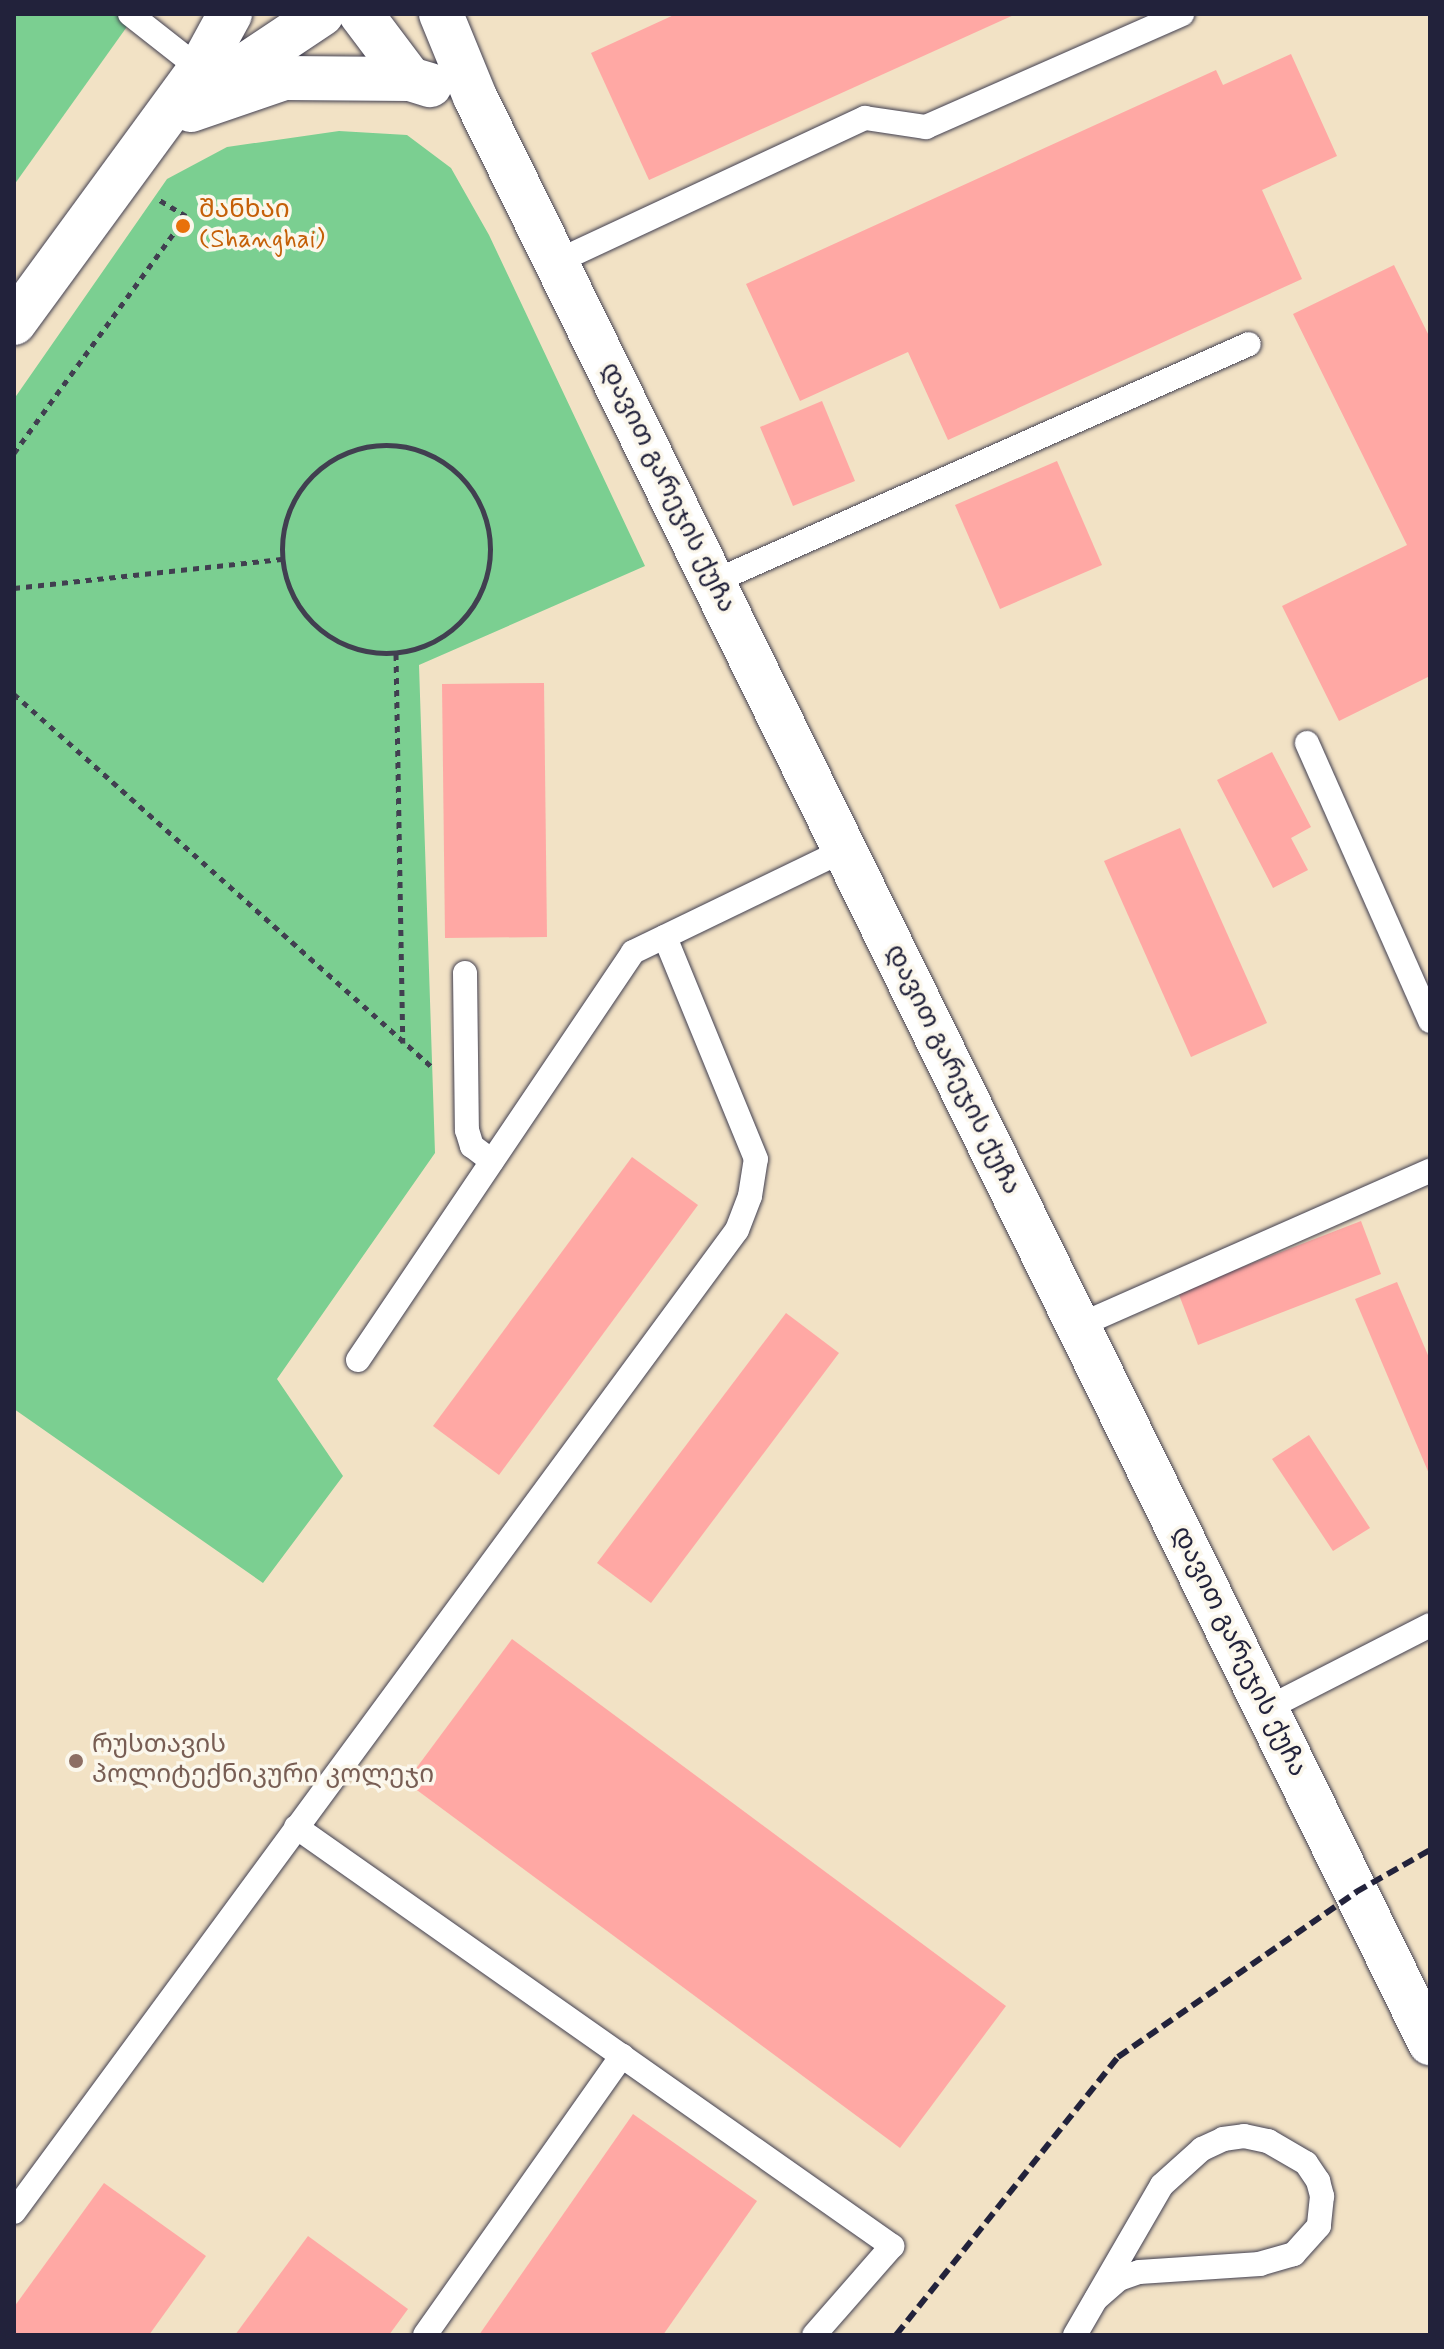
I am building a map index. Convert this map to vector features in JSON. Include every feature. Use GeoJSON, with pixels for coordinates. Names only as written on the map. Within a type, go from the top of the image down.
{"type":"FeatureCollection","features":[{"type":"Feature","properties":{"kind":"street"},"geometry":{"type":"LineString","coordinates":[[14,323],[200,69],[230,14]]}},
{"type":"Feature","properties":{"kind":"street"},"geometry":{"type":"LineString","coordinates":[[163,120],[322,14]]}},
{"type":"Feature","properties":{"kind":"street"},"geometry":{"type":"LineString","coordinates":[[361,14],[410,79]]}},
{"type":"Feature","properties":{"kind":"street","name":"დავით გარეჯის ქუჩა"},"geometry":{"type":"LineString","coordinates":[[441,14],[475,97],[1430,2043]]}},
{"type":"Feature","properties":{"kind":"street"},"geometry":{"type":"LineString","coordinates":[[163,120],[284,78],[410,79],[475,97]]}},
{"type":"Feature","properties":{"kind":"lane"},"geometry":{"type":"LineString","coordinates":[[130,14],[200,69]]}},
{"type":"Feature","properties":{"kind":"lane"},"geometry":{"type":"LineString","coordinates":[[556,262],[865,118],[926,127],[1182,14]]}},
{"type":"Feature","properties":{"kind":"lane"},"geometry":{"type":"LineString","coordinates":[[713,582],[1249,344]]}},
{"type":"Feature","properties":{"kind":"lane"},"geometry":{"type":"LineString","coordinates":[[1307,743],[1430,1021]]}},
{"type":"Feature","properties":{"kind":"lane"},"geometry":{"type":"LineString","coordinates":[[358,1360],[633,952],[844,850]]}},
{"type":"Feature","properties":{"kind":"lane"},"geometry":{"type":"LineString","coordinates":[[14,2212],[737,1230],[750,1196],[756,1159],[665,937]]}},
{"type":"Feature","properties":{"kind":"lane"},"geometry":{"type":"LineString","coordinates":[[465,973],[467,1130],[472,1146],[492,1161]]}},
{"type":"Feature","properties":{"kind":"lane"},"geometry":{"type":"LineString","coordinates":[[1078,1326],[1430,1171]]}},
{"type":"Feature","properties":{"kind":"lane"},"geometry":{"type":"LineString","coordinates":[[1266,1709],[1430,1625]]}},
{"type":"Feature","properties":{"kind":"lane"},"geometry":{"type":"LineString","coordinates":[[296,1827],[892,2246],[814,2335]]}},
{"type":"Feature","properties":{"kind":"lane"},"geometry":{"type":"LineString","coordinates":[[425,2335],[622,2056]]}},
{"type":"Feature","properties":{"kind":"lane"},"geometry":{"type":"LineString","coordinates":[[1075,2335],[1162,2185],[1202,2149],[1223,2139],[1244,2136],[1268,2141],[1306,2163],[1318,2181],[1322,2196],[1319,2226],[1294,2254],[1260,2264],[1139,2272],[1119,2279],[1096,2299]]}},
{"type":"Feature","properties":{"kind":"path"},"geometry":{"type":"LineString","coordinates":[[14,453],[186,216],[121,176]]}},
{"type":"Feature","properties":{"kind":"path"},"geometry":{"type":"LineString","coordinates":[[388,444],[423,450],[454,468],[477,495],[490,528],[491,563],[480,597],[459,625],[430,645],[396,654],[363,652],[333,639],[307,619],[290,591],[281,559],[284,524],[298,492],[322,466],[353,450],[388,444]]}},
{"type":"Feature","properties":{"kind":"path"},"geometry":{"type":"LineString","coordinates":[[14,588],[281,559]]}},
{"type":"Feature","properties":{"kind":"path"},"geometry":{"type":"LineString","coordinates":[[396,654],[403,1044]]}},
{"type":"Feature","properties":{"kind":"path"},"geometry":{"type":"LineString","coordinates":[[14,694],[403,1044],[467,1096]]}},
{"type":"Feature","properties":{"kind":"green space"},"geometry":{"type":"Polygon","coordinates":[[[14,14],[136,14],[14,185],[14,14]]]}},
{"type":"Feature","properties":{"kind":"green space"},"geometry":{"type":"Polygon","coordinates":[[[339,131],[407,135],[451,168],[489,235],[645,566],[419,665],[435,1153],[277,1379],[343,1476],[263,1583],[14,1409],[14,399],[167,179],[227,147],[339,131]]]}},
{"type":"Feature","properties":{"kind":"building"},"geometry":{"type":"Polygon","coordinates":[[[676,14],[1016,14],[649,180],[591,53],[676,14]]]}},
{"type":"Feature","properties":{"kind":"building"},"geometry":{"type":"Polygon","coordinates":[[[1291,54],[1337,156],[1262,190],[1302,279],[948,440],[908,352],[800,401],[746,284],[1216,70],[1223,85],[1291,54]]]}},
{"type":"Feature","properties":{"kind":"building"},"geometry":{"type":"Polygon","coordinates":[[[1394,265],[1430,338],[1430,676],[1339,721],[1282,606],[1407,545],[1293,314],[1394,265]]]}},
{"type":"Feature","properties":{"kind":"building"},"geometry":{"type":"Polygon","coordinates":[[[822,401],[855,481],[793,506],[760,427],[822,401]]]}},
{"type":"Feature","properties":{"kind":"building"},"geometry":{"type":"Polygon","coordinates":[[[1057,461],[1102,565],[1000,609],[955,505],[1057,461]]]}},
{"type":"Feature","properties":{"kind":"building"},"geometry":{"type":"Polygon","coordinates":[[[544,683],[547,937],[445,938],[442,684],[544,683]]]}},
{"type":"Feature","properties":{"kind":"building"},"geometry":{"type":"Polygon","coordinates":[[[1272,752],[1311,827],[1291,838],[1308,870],[1273,888],[1217,780],[1272,752]]]}},
{"type":"Feature","properties":{"kind":"building"},"geometry":{"type":"Polygon","coordinates":[[[1180,828],[1267,1023],[1191,1057],[1104,861],[1180,828]]]}},
{"type":"Feature","properties":{"kind":"building"},"geometry":{"type":"Polygon","coordinates":[[[632,1157],[698,1205],[499,1475],[433,1426],[632,1157]]]}},
{"type":"Feature","properties":{"kind":"building"},"geometry":{"type":"Polygon","coordinates":[[[1361,1221],[1381,1274],[1198,1345],[1178,1292],[1361,1221]]]}},
{"type":"Feature","properties":{"kind":"building"},"geometry":{"type":"Polygon","coordinates":[[[1397,1282],[1430,1360],[1430,1476],[1355,1299],[1397,1282]]]}},
{"type":"Feature","properties":{"kind":"building"},"geometry":{"type":"Polygon","coordinates":[[[786,1313],[839,1353],[651,1603],[597,1563],[786,1313]]]}},
{"type":"Feature","properties":{"kind":"building"},"geometry":{"type":"Polygon","coordinates":[[[1309,1435],[1370,1528],[1333,1551],[1272,1459],[1309,1435]]]}},
{"type":"Feature","properties":{"kind":"building"},"geometry":{"type":"Polygon","coordinates":[[[512,1639],[1006,2006],[900,2148],[406,1782],[512,1639]]]}},
{"type":"Feature","properties":{"kind":"building"},"geometry":{"type":"Polygon","coordinates":[[[633,2114],[757,2201],[663,2335],[479,2335],[633,2114]]]}},
{"type":"Feature","properties":{"kind":"building"},"geometry":{"type":"Polygon","coordinates":[[[104,2183],[206,2256],[149,2335],[14,2335],[14,2307],[104,2183]]]}},
{"type":"Feature","properties":{"kind":"building"},"geometry":{"type":"Polygon","coordinates":[[[308,2236],[408,2309],[389,2335],[235,2335],[308,2236]]]}},
{"type":"Feature","properties":{"kind":"railway"},"geometry":{"type":"LineString","coordinates":[[896,2335],[1118,2057],[1356,1892],[1430,1850]]}},
{"type":"Feature","properties":{"kind":"place","name":"შანხაი (Shanghai)"},"geometry":{"type":"Point","coordinates":[183,226]}},
{"type":"Feature","properties":{"kind":"place","name":"რუსთავის პოლიტექნიკური კოლეჯი"},"geometry":{"type":"Point","coordinates":[76,1761]}}]}
